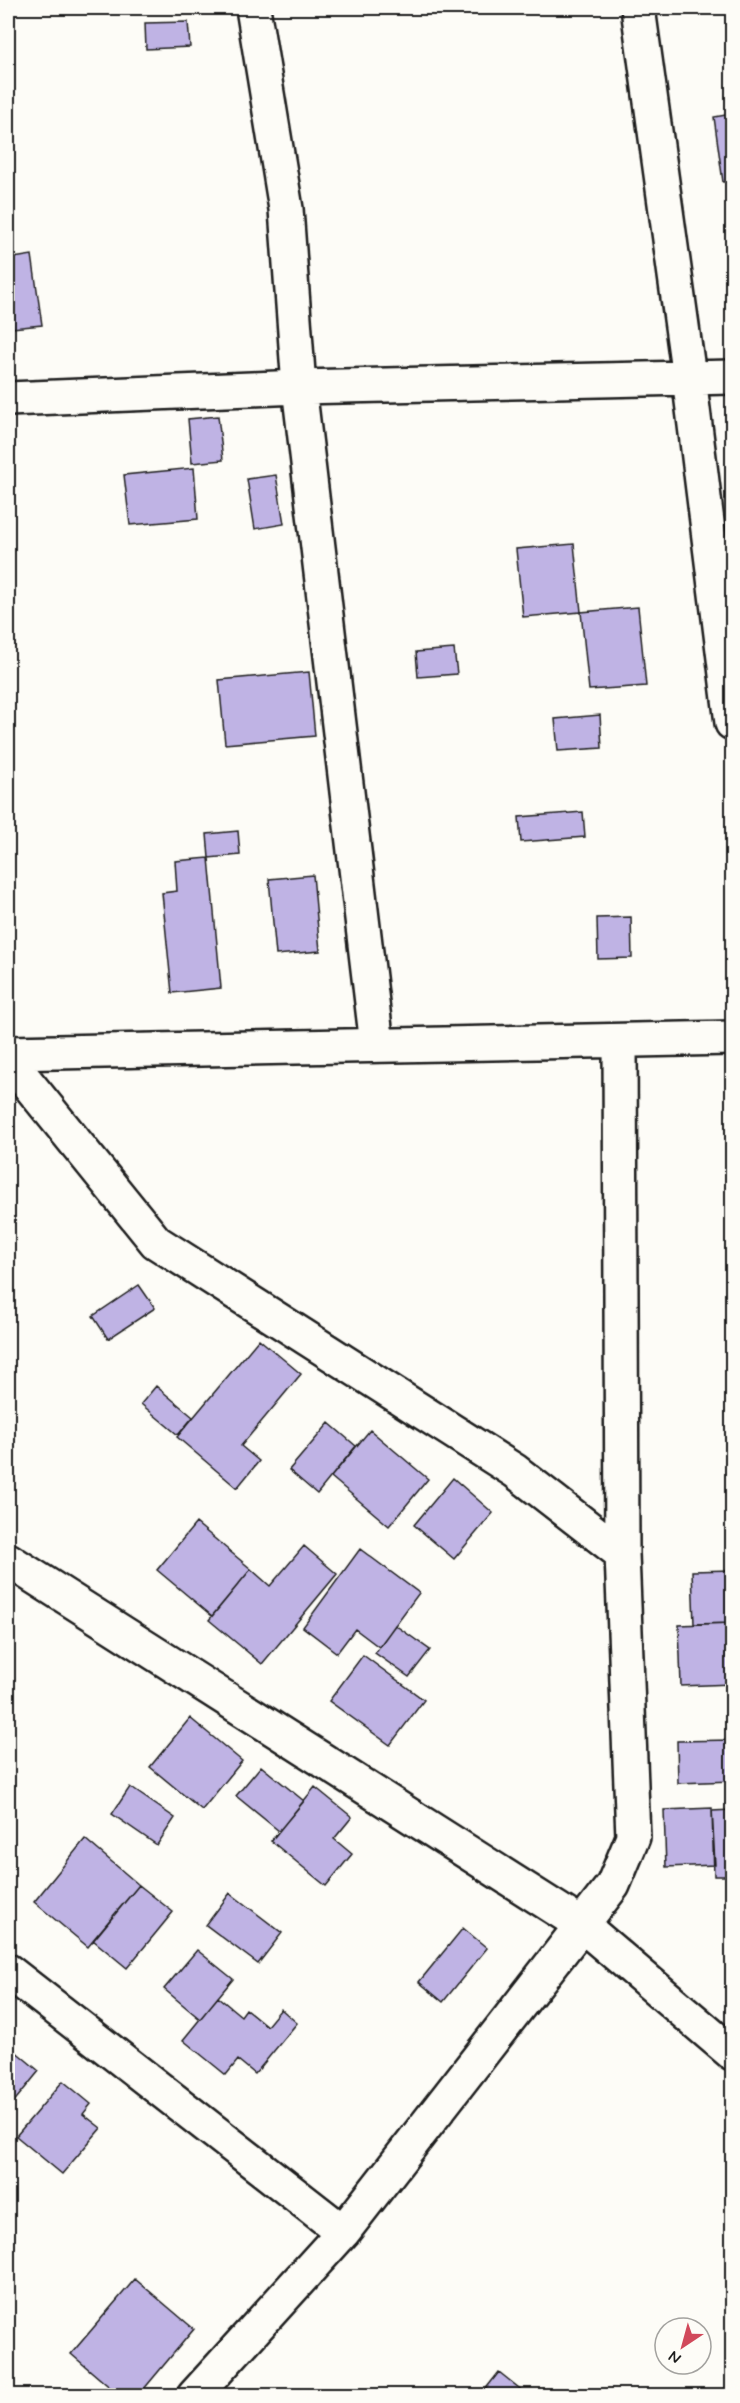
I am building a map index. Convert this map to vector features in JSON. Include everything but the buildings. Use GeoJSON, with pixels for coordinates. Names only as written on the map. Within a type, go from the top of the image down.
{"type":"FeatureCollection","features":[{"type":"Feature","properties":{"kind":"street"},"geometry":{"type":"LineString","coordinates":[[253,8],[286,209],[299,387],[377,1045]]}},
{"type":"Feature","properties":{"kind":"street"},"geometry":{"type":"LineString","coordinates":[[638,8],[690,377],[732,723]]}},
{"type":"Feature","properties":{"kind":"street"},"geometry":{"type":"LineString","coordinates":[[8,399],[299,387],[732,377]]}},
{"type":"Feature","properties":{"kind":"street"},"geometry":{"type":"LineString","coordinates":[[8,1053],[377,1045],[620,1043],[732,1038]]}},
{"type":"Feature","properties":{"kind":"street"},"geometry":{"type":"LineString","coordinates":[[194,2396],[343,2232],[613,1885],[633,1837],[622,1554],[620,1043]]}},
{"type":"Feature","properties":{"kind":"street"},"geometry":{"type":"LineString","coordinates":[[8,1059],[156,1242],[516,1472],[622,1554]]}},
{"type":"Feature","properties":{"kind":"street"},"geometry":{"type":"LineString","coordinates":[[8,1560],[582,1925],[732,2053]]}},
{"type":"Feature","properties":{"kind":"street"},"geometry":{"type":"LineString","coordinates":[[8,1971],[343,2232]]}}]}
